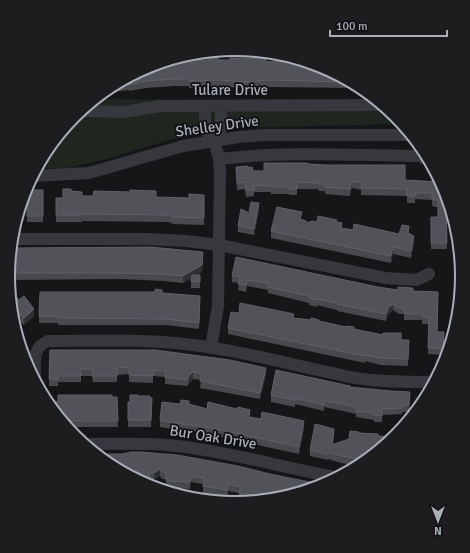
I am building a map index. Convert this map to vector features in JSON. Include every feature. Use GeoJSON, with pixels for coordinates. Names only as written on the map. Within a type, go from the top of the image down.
{"type":"FeatureCollection","features":[{"type":"Feature","properties":{"kind":"street","name":"Tulare Drive"},"geometry":{"type":"LineString","coordinates":[[90,111],[124,112],[160,106],[373,105]]}},
{"type":"Feature","properties":{"kind":"street"},"geometry":{"type":"LineString","coordinates":[[205,106],[205,130],[214,140],[219,159],[218,306],[211,348]]}},
{"type":"Feature","properties":{"kind":"street"},"geometry":{"type":"LineString","coordinates":[[214,140],[221,130],[221,106]]}},
{"type":"Feature","properties":{"kind":"street","name":"Shelley Drive"},"geometry":{"type":"LineString","coordinates":[[40,176],[89,173],[183,146],[214,140],[265,135],[403,135]]}},
{"type":"Feature","properties":{"kind":"street"},"geometry":{"type":"LineString","coordinates":[[219,159],[254,155],[294,154],[419,156]]}},
{"type":"Feature","properties":{"kind":"street"},"geometry":{"type":"LineString","coordinates":[[18,239],[146,239],[186,241],[219,245],[386,278],[416,280],[429,274]]}},
{"type":"Feature","properties":{"kind":"street"},"geometry":{"type":"LineString","coordinates":[[35,366],[34,355],[39,346],[48,341],[158,342],[211,348],[356,378],[379,381],[428,382]]}},
{"type":"Feature","properties":{"kind":"street","name":"Bur Oak Drive"},"geometry":{"type":"LineString","coordinates":[[92,444],[156,444],[190,447],[235,455],[329,476]]}},
{"type":"Feature","properties":{"kind":"shaded area"},"geometry":{"type":"Polygon","coordinates":[[[105,99],[367,101],[394,124],[231,128],[169,140],[107,159],[62,169],[43,168],[60,143],[79,121],[105,99]]]}},
{"type":"Feature","properties":{"kind":"building"},"geometry":{"type":"Polygon","coordinates":[[[218,57],[218,60],[230,60],[230,58],[264,58],[266,58],[266,62],[278,61],[306,68],[337,82],[268,80],[246,82],[220,80],[189,81],[189,79],[175,79],[146,81],[129,85],[138,79],[164,68],[197,60],[209,60],[210,58],[218,57]]]}},
{"type":"Feature","properties":{"kind":"building"},"geometry":{"type":"Polygon","coordinates":[[[264,163],[405,165],[405,180],[433,182],[446,215],[447,243],[431,243],[431,217],[438,217],[438,200],[434,200],[432,198],[432,193],[415,193],[415,196],[407,196],[407,189],[361,188],[362,183],[352,181],[350,189],[325,187],[325,184],[318,183],[297,182],[297,189],[289,189],[289,187],[254,185],[254,190],[246,190],[245,182],[237,183],[236,167],[248,166],[248,168],[252,167],[253,171],[264,171],[264,163]]]}},
{"type":"Feature","properties":{"kind":"building"},"geometry":{"type":"Polygon","coordinates":[[[63,189],[71,189],[71,191],[82,192],[82,196],[93,196],[94,191],[130,192],[130,190],[156,191],[156,197],[189,198],[189,194],[204,195],[204,218],[173,217],[169,215],[56,215],[56,198],[63,198],[63,189]]]}},
{"type":"Feature","properties":{"kind":"building"},"geometry":{"type":"Polygon","coordinates":[[[33,190],[43,190],[43,216],[27,216],[27,206],[33,190]]]}},
{"type":"Feature","properties":{"kind":"building"},"geometry":{"type":"Polygon","coordinates":[[[251,202],[259,203],[254,229],[238,226],[241,209],[249,213],[251,202]]]}},
{"type":"Feature","properties":{"kind":"building"},"geometry":{"type":"Polygon","coordinates":[[[277,207],[302,212],[300,219],[306,221],[307,223],[312,221],[317,222],[318,216],[337,220],[336,222],[342,223],[341,228],[353,230],[354,224],[399,234],[402,225],[409,226],[408,233],[414,236],[411,251],[393,247],[391,256],[271,231],[277,207]]]}},
{"type":"Feature","properties":{"kind":"building"},"geometry":{"type":"Polygon","coordinates":[[[150,247],[203,252],[202,265],[183,276],[121,273],[15,273],[17,248],[150,247]]]}},
{"type":"Feature","properties":{"kind":"building"},"geometry":{"type":"Polygon","coordinates":[[[236,257],[378,287],[398,290],[398,287],[413,288],[413,291],[438,292],[437,332],[444,332],[443,347],[428,348],[429,317],[422,317],[422,314],[404,314],[404,308],[399,308],[393,304],[388,308],[386,314],[309,298],[309,296],[268,287],[268,283],[247,280],[246,285],[238,284],[240,277],[232,276],[236,257]]]}},
{"type":"Feature","properties":{"kind":"building"},"geometry":{"type":"Polygon","coordinates":[[[192,275],[200,275],[200,282],[191,281],[192,275]]]}},
{"type":"Feature","properties":{"kind":"building"},"geometry":{"type":"Polygon","coordinates":[[[155,289],[162,290],[162,293],[200,296],[199,323],[166,319],[58,318],[58,316],[39,316],[40,292],[155,292],[155,289]]]}},
{"type":"Feature","properties":{"kind":"building"},"geometry":{"type":"Polygon","coordinates":[[[16,296],[19,300],[24,296],[34,309],[24,318],[21,315],[19,317],[16,296]]]}},
{"type":"Feature","properties":{"kind":"building"},"geometry":{"type":"Polygon","coordinates":[[[240,303],[294,314],[293,318],[311,320],[311,318],[383,335],[383,333],[401,333],[401,340],[409,340],[408,359],[365,356],[228,328],[231,312],[239,313],[240,303]]]}},
{"type":"Feature","properties":{"kind":"building"},"geometry":{"type":"Polygon","coordinates":[[[50,350],[155,350],[230,360],[266,368],[260,393],[200,381],[202,374],[193,372],[188,377],[188,380],[165,377],[165,371],[153,370],[153,376],[129,375],[129,367],[117,368],[117,376],[93,376],[92,369],[81,369],[81,376],[58,376],[58,380],[49,379],[50,350]]]}},
{"type":"Feature","properties":{"kind":"building"},"geometry":{"type":"Polygon","coordinates":[[[276,370],[350,387],[410,392],[409,405],[402,405],[402,408],[382,409],[382,416],[374,415],[374,413],[356,411],[356,407],[343,404],[324,401],[324,405],[295,398],[295,400],[271,395],[276,370]]]}},
{"type":"Feature","properties":{"kind":"building"},"geometry":{"type":"Polygon","coordinates":[[[58,395],[112,395],[112,397],[117,397],[118,421],[69,421],[54,401],[58,402],[58,395]]]}},
{"type":"Feature","properties":{"kind":"building"},"geometry":{"type":"Polygon","coordinates":[[[130,395],[150,396],[150,398],[152,398],[151,420],[128,420],[128,402],[130,402],[130,395]]]}},
{"type":"Feature","properties":{"kind":"building"},"geometry":{"type":"Polygon","coordinates":[[[181,400],[189,401],[189,404],[207,409],[208,402],[237,409],[238,407],[250,410],[249,417],[261,419],[262,412],[304,421],[299,447],[226,431],[160,420],[162,402],[180,404],[181,400]]]}},
{"type":"Feature","properties":{"kind":"building"},"geometry":{"type":"Polygon","coordinates":[[[315,424],[334,429],[332,445],[349,439],[350,431],[378,434],[378,436],[386,437],[358,458],[310,450],[315,424]]]}},
{"type":"Feature","properties":{"kind":"building"},"geometry":{"type":"Polygon","coordinates":[[[141,452],[177,455],[238,466],[312,483],[292,489],[255,496],[239,493],[241,487],[228,484],[227,490],[203,486],[204,478],[191,476],[190,482],[166,481],[166,472],[162,472],[160,469],[154,473],[149,472],[148,479],[125,467],[106,454],[141,452]]]}}]}
